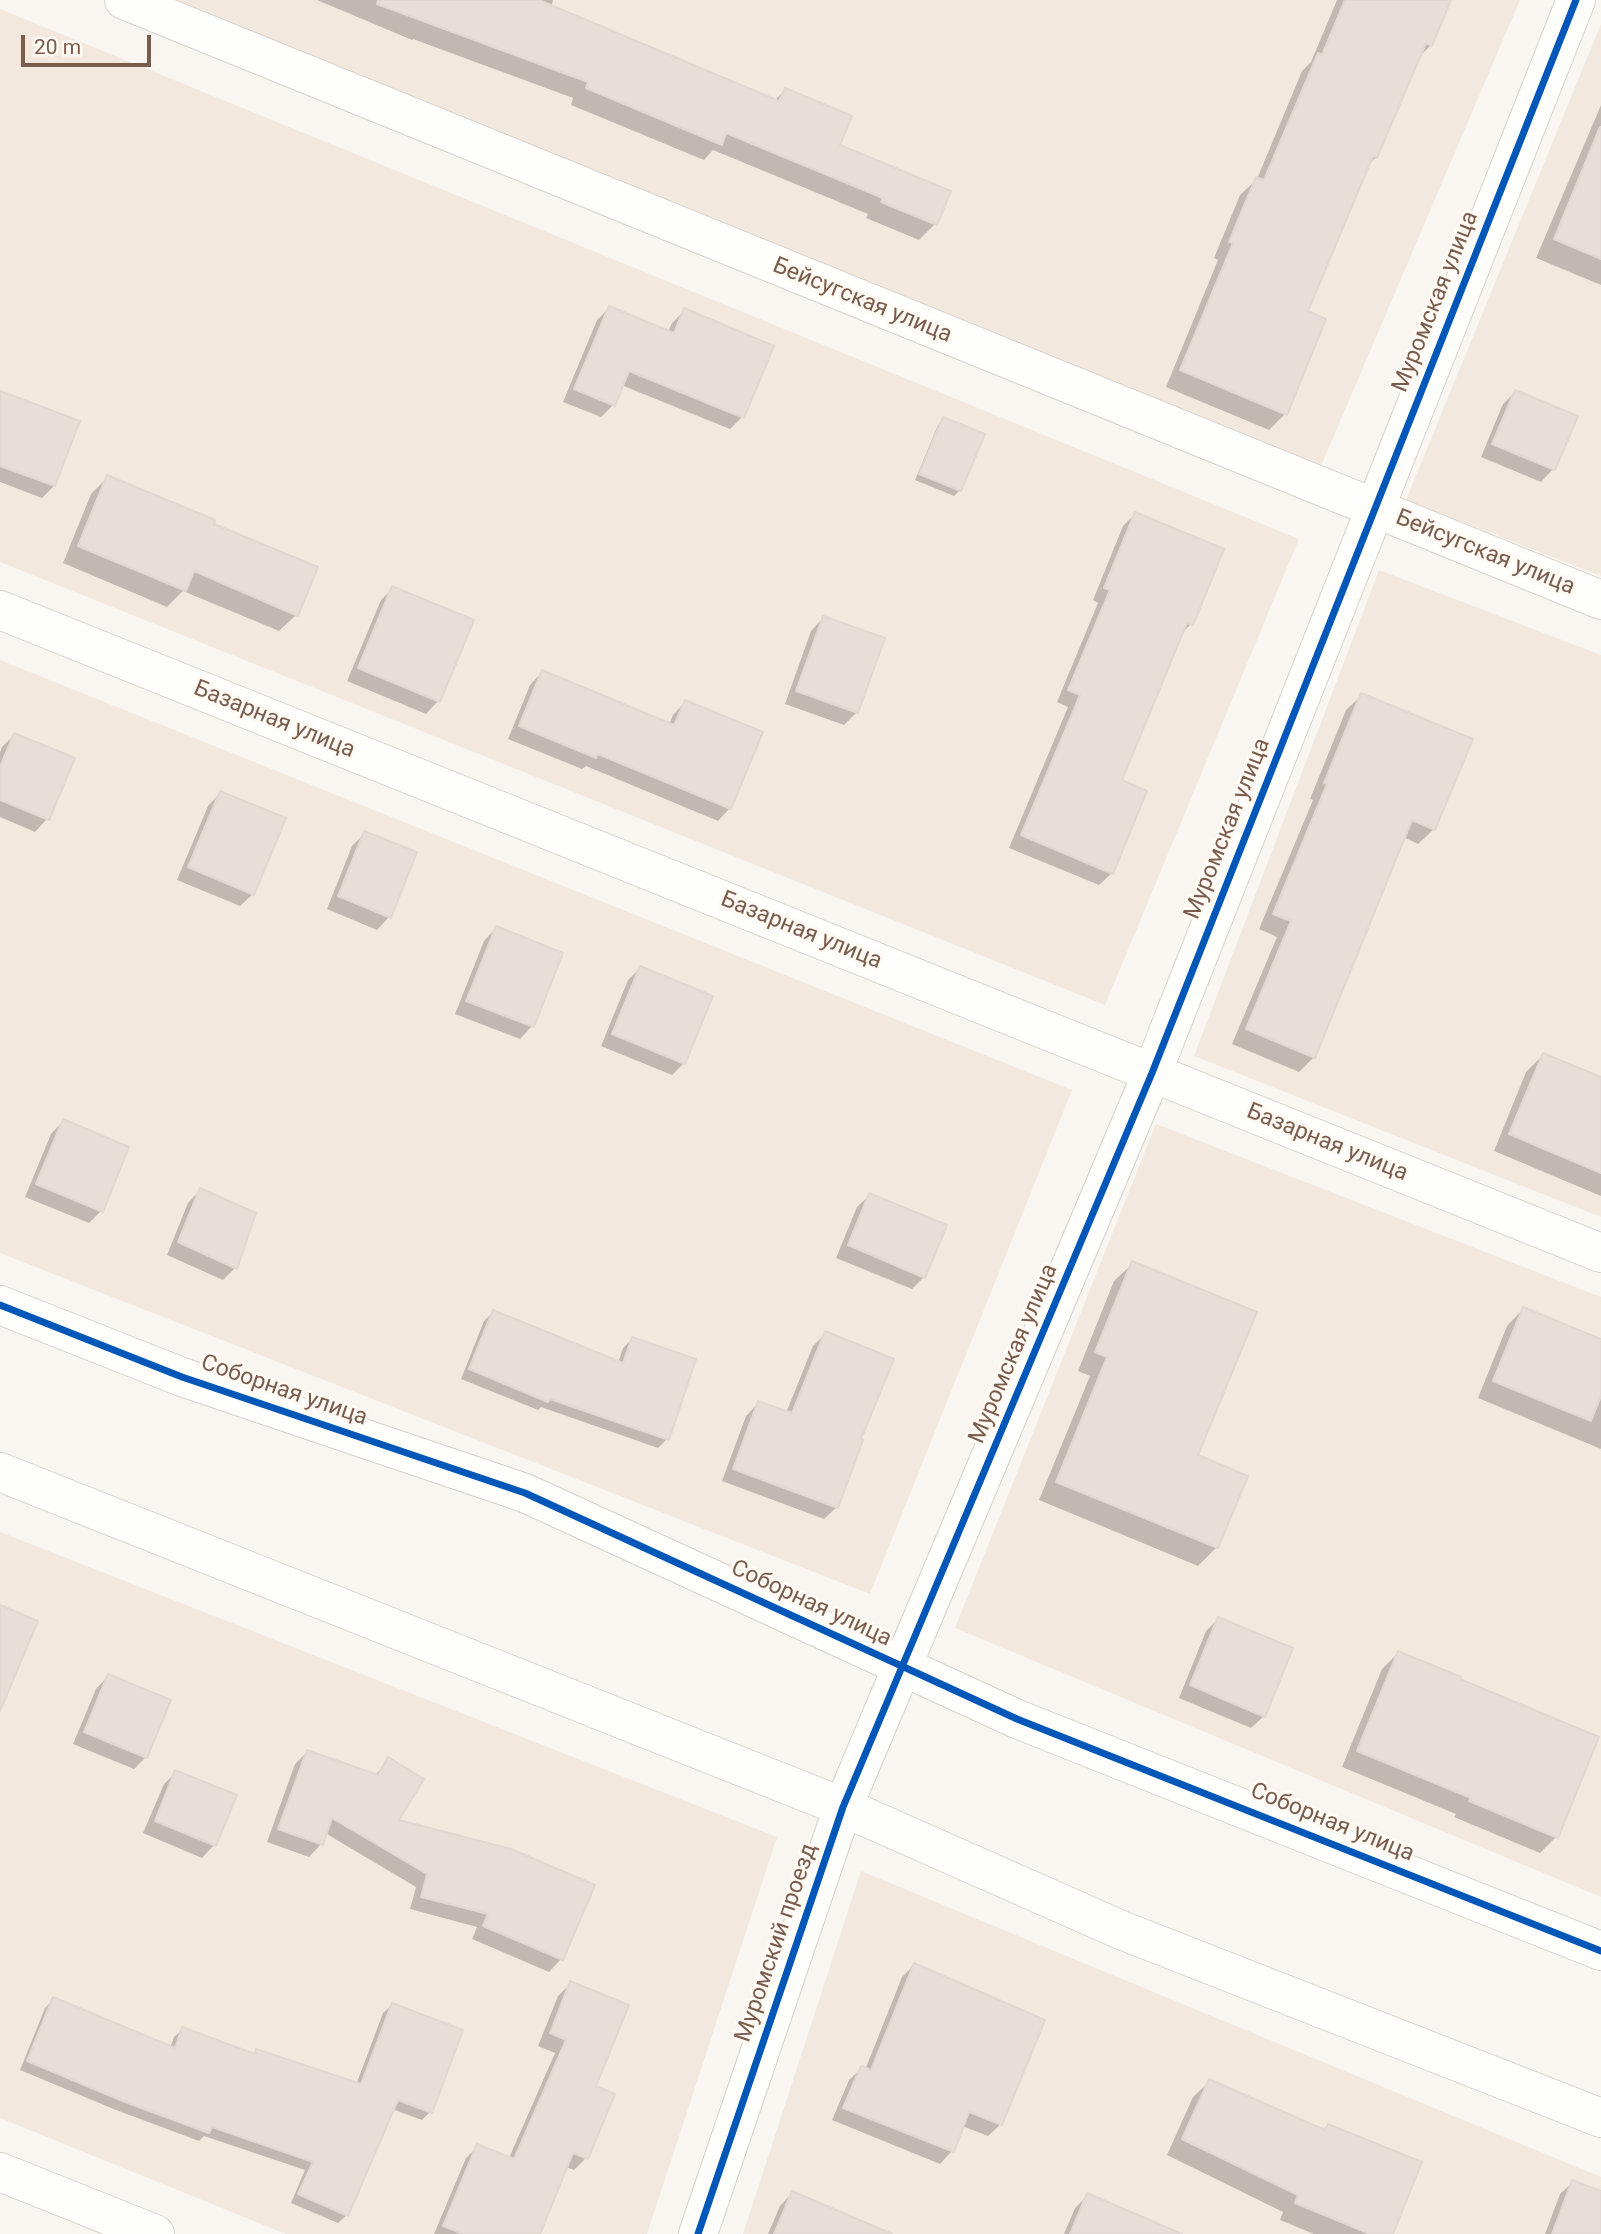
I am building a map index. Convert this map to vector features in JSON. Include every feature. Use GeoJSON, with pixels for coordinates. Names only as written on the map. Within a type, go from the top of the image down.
{"type":"FeatureCollection","features":[{"type":"Feature","properties":{"kind":"street","name":"Бейсугская улица"},"geometry":{"type":"LineString","coordinates":[[124,0],[1601,600]]}},
{"type":"Feature","properties":{"kind":"street","name":"Муромская улица"},"geometry":{"type":"LineString","coordinates":[[903,1668],[1152,1073],[1576,0]]}},
{"type":"Feature","properties":{"kind":"street","name":"Базарная улица"},"geometry":{"type":"LineString","coordinates":[[0,610],[1601,1254]]}},
{"type":"Feature","properties":{"kind":"street","name":"Соборная улица"},"geometry":{"type":"LineString","coordinates":[[0,1305],[182,1377],[525,1493],[1029,1724],[1601,1951]]}},
{"type":"Feature","properties":{"kind":"street"},"geometry":{"type":"LineString","coordinates":[[0,1472],[843,1807],[1121,1930],[1601,2118]]}},
{"type":"Feature","properties":{"kind":"street","name":"Муромский проезд"},"geometry":{"type":"LineString","coordinates":[[698,2234],[843,1807],[903,1668]]}},
{"type":"Feature","properties":{"kind":"street"},"geometry":{"type":"LineString","coordinates":[[0,2172],[155,2234]]}},
{"type":"Feature","properties":{"kind":"shaded area"},"geometry":{"type":"Polygon","coordinates":[[[160,0],[1520,0],[1321,466],[160,0]]]}},
{"type":"Feature","properties":{"kind":"shaded area"},"geometry":{"type":"Polygon","coordinates":[[[0,9],[1299,539],[1105,1005],[0,562],[0,9]]]}},
{"type":"Feature","properties":{"kind":"shaded area"},"geometry":{"type":"Polygon","coordinates":[[[1601,24],[1601,576],[1406,500],[1601,24]]]}},
{"type":"Feature","properties":{"kind":"shaded area"},"geometry":{"type":"Polygon","coordinates":[[[1379,570],[1601,655],[1601,1217],[1194,1056],[1379,570]]]}},
{"type":"Feature","properties":{"kind":"shaded area"},"geometry":{"type":"Polygon","coordinates":[[[0,660],[1072,1090],[870,1594],[0,1253],[0,660]]]}},
{"type":"Feature","properties":{"kind":"shaded area"},"geometry":{"type":"Polygon","coordinates":[[[1156,1124],[1601,1297],[1601,1897],[955,1628],[1156,1124]]]}},
{"type":"Feature","properties":{"kind":"shaded area"},"geometry":{"type":"Polygon","coordinates":[[[0,1532],[777,1837],[647,2234],[286,2234],[0,2118],[0,1532]]]}},
{"type":"Feature","properties":{"kind":"shaded area"},"geometry":{"type":"Polygon","coordinates":[[[861,1871],[1601,2177],[1601,2234],[743,2234],[861,1871]]]}},
{"type":"Feature","properties":{"kind":"building"},"geometry":{"type":"Polygon","coordinates":[[[378,0],[539,0],[779,101],[785,88],[852,116],[840,145],[951,191],[937,225],[881,202],[883,198],[726,133],[722,145],[586,88],[588,82],[377,4],[378,0]]]}},
{"type":"Feature","properties":{"kind":"building"},"geometry":{"type":"Polygon","coordinates":[[[1345,0],[1451,0],[1432,46],[1426,43],[1377,158],[1373,156],[1308,311],[1326,319],[1287,415],[1180,370],[1233,243],[1229,242],[1256,177],[1264,180],[1318,53],[1322,55],[1345,0]]]}},
{"type":"Feature","properties":{"kind":"building"},"geometry":{"type":"Polygon","coordinates":[[[1601,127],[1601,259],[1554,239],[1601,127]]]}},
{"type":"Feature","properties":{"kind":"building"},"geometry":{"type":"Polygon","coordinates":[[[609,306],[674,333],[684,308],[774,346],[744,418],[629,371],[615,406],[574,389],[609,306]]]}},
{"type":"Feature","properties":{"kind":"building"},"geometry":{"type":"Polygon","coordinates":[[[1515,390],[1578,416],[1555,470],[1492,444],[1515,390]]]}},
{"type":"Feature","properties":{"kind":"building"},"geometry":{"type":"Polygon","coordinates":[[[0,391],[80,421],[55,486],[0,466],[0,391]]]}},
{"type":"Feature","properties":{"kind":"building"},"geometry":{"type":"Polygon","coordinates":[[[943,417],[985,434],[961,491],[919,474],[943,417]]]}},
{"type":"Feature","properties":{"kind":"building"},"geometry":{"type":"Polygon","coordinates":[[[107,475],[215,520],[214,524],[318,567],[298,616],[194,571],[186,591],[78,546],[107,475]]]}},
{"type":"Feature","properties":{"kind":"building"},"geometry":{"type":"Polygon","coordinates":[[[1135,512],[1224,549],[1193,625],[1187,623],[1122,780],[1147,791],[1113,874],[1021,835],[1080,695],[1068,690],[1110,590],[1104,588],[1135,512]]]}},
{"type":"Feature","properties":{"kind":"building"},"geometry":{"type":"Polygon","coordinates":[[[392,586],[474,620],[440,702],[358,668],[392,586]]]}},
{"type":"Feature","properties":{"kind":"building"},"geometry":{"type":"Polygon","coordinates":[[[823,616],[885,638],[858,713],[796,691],[823,616]]]}},
{"type":"Feature","properties":{"kind":"building"},"geometry":{"type":"Polygon","coordinates":[[[542,670],[674,725],[685,700],[763,732],[731,809],[598,754],[596,758],[519,726],[542,670]]]}},
{"type":"Feature","properties":{"kind":"building"},"geometry":{"type":"Polygon","coordinates":[[[1361,693],[1473,739],[1435,830],[1412,820],[1315,1058],[1246,1029],[1291,921],[1273,914],[1361,693]]]}},
{"type":"Feature","properties":{"kind":"building"},"geometry":{"type":"Polygon","coordinates":[[[14,733],[75,758],[49,820],[0,800],[0,767],[14,733]]]}},
{"type":"Feature","properties":{"kind":"building"},"geometry":{"type":"Polygon","coordinates":[[[220,791],[286,818],[254,895],[188,867],[220,791]]]}},
{"type":"Feature","properties":{"kind":"building"},"geometry":{"type":"Polygon","coordinates":[[[364,831],[417,852],[391,918],[338,896],[364,831]]]}},
{"type":"Feature","properties":{"kind":"building"},"geometry":{"type":"Polygon","coordinates":[[[496,926],[563,953],[534,1027],[466,1001],[496,926]]]}},
{"type":"Feature","properties":{"kind":"building"},"geometry":{"type":"Polygon","coordinates":[[[640,966],[713,996],[685,1064],[612,1034],[640,966]]]}},
{"type":"Feature","properties":{"kind":"building"},"geometry":{"type":"Polygon","coordinates":[[[1543,1053],[1601,1077],[1601,1173],[1509,1134],[1543,1053]]]}},
{"type":"Feature","properties":{"kind":"building"},"geometry":{"type":"Polygon","coordinates":[[[63,1119],[129,1147],[103,1212],[36,1184],[63,1119]]]}},
{"type":"Feature","properties":{"kind":"building"},"geometry":{"type":"Polygon","coordinates":[[[200,1188],[256,1213],[237,1269],[178,1242],[200,1188]]]}},
{"type":"Feature","properties":{"kind":"building"},"geometry":{"type":"Polygon","coordinates":[[[869,1193],[947,1225],[925,1278],[848,1245],[869,1193]]]}},
{"type":"Feature","properties":{"kind":"building"},"geometry":{"type":"Polygon","coordinates":[[[1132,1261],[1257,1312],[1198,1455],[1248,1476],[1218,1548],[1056,1482],[1107,1357],[1095,1352],[1132,1261]]]}},
{"type":"Feature","properties":{"kind":"building"},"geometry":{"type":"Polygon","coordinates":[[[1523,1307],[1601,1339],[1601,1396],[1591,1421],[1493,1381],[1523,1307]]]}},
{"type":"Feature","properties":{"kind":"building"},"geometry":{"type":"Polygon","coordinates":[[[493,1310],[623,1363],[632,1337],[696,1359],[669,1440],[550,1399],[548,1402],[469,1369],[493,1310]]]}},
{"type":"Feature","properties":{"kind":"building"},"geometry":{"type":"Polygon","coordinates":[[[825,1331],[894,1359],[861,1439],[863,1440],[838,1508],[733,1469],[758,1401],[792,1413],[825,1331]]]}},
{"type":"Feature","properties":{"kind":"building"},"geometry":{"type":"Polygon","coordinates":[[[0,1605],[38,1621],[0,1711],[0,1605]]]}},
{"type":"Feature","properties":{"kind":"building"},"geometry":{"type":"Polygon","coordinates":[[[1218,1617],[1293,1648],[1265,1717],[1190,1685],[1218,1617]]]}},
{"type":"Feature","properties":{"kind":"building"},"geometry":{"type":"Polygon","coordinates":[[[1398,1651],[1599,1737],[1558,1838],[1469,1801],[1471,1798],[1357,1751],[1398,1651]]]}},
{"type":"Feature","properties":{"kind":"building"},"geometry":{"type":"Polygon","coordinates":[[[108,1674],[171,1700],[147,1758],[84,1732],[108,1674]]]}},
{"type":"Feature","properties":{"kind":"building"},"geometry":{"type":"Polygon","coordinates":[[[307,1750],[378,1775],[388,1757],[424,1779],[399,1820],[511,1849],[595,1885],[563,1960],[483,1926],[488,1914],[421,1897],[427,1874],[332,1818],[323,1845],[278,1829],[307,1750]]]}},
{"type":"Feature","properties":{"kind":"building"},"geometry":{"type":"Polygon","coordinates":[[[175,1770],[237,1795],[216,1846],[155,1821],[175,1770]]]}},
{"type":"Feature","properties":{"kind":"building"},"geometry":{"type":"Polygon","coordinates":[[[914,1963],[1045,2020],[1002,2125],[969,2112],[954,2152],[843,2108],[861,2066],[871,2070],[914,1963]]]}},
{"type":"Feature","properties":{"kind":"building"},"geometry":{"type":"Polygon","coordinates":[[[570,1981],[629,2005],[596,2086],[615,2094],[588,2159],[573,2153],[540,2234],[463,2234],[443,2226],[477,2144],[514,2159],[566,2040],[550,2033],[570,1981]]]}},
{"type":"Feature","properties":{"kind":"building"},"geometry":{"type":"Polygon","coordinates":[[[53,1997],[175,2048],[182,2027],[255,2054],[256,2049],[361,2084],[392,2003],[463,2030],[432,2113],[398,2100],[348,2216],[298,2194],[313,2162],[212,2127],[209,2133],[27,2061],[53,1997]]]}},
{"type":"Feature","properties":{"kind":"building"},"geometry":{"type":"Polygon","coordinates":[[[1209,2079],[1325,2130],[1328,2124],[1422,2162],[1393,2234],[1370,2234],[1295,2203],[1298,2195],[1182,2139],[1209,2079]]]}},
{"type":"Feature","properties":{"kind":"building"},"geometry":{"type":"Polygon","coordinates":[[[1572,2180],[1601,2191],[1601,2234],[1552,2234],[1572,2180]]]}},
{"type":"Feature","properties":{"kind":"building"},"geometry":{"type":"Polygon","coordinates":[[[792,2191],[892,2234],[774,2234],[792,2191]]]}},
{"type":"Feature","properties":{"kind":"building"},"geometry":{"type":"Polygon","coordinates":[[[1087,2193],[1182,2234],[1070,2234],[1087,2193]]]}},
{"type":"Feature","properties":{"kind":"cycle path"},"geometry":{"type":"LineString","coordinates":[[698,2234],[843,1807],[1152,1073],[1576,0]]}},
{"type":"Feature","properties":{"kind":"cycle path"},"geometry":{"type":"LineString","coordinates":[[0,1305],[182,1377],[525,1493],[1017,1719],[1601,1951]]}}]}
